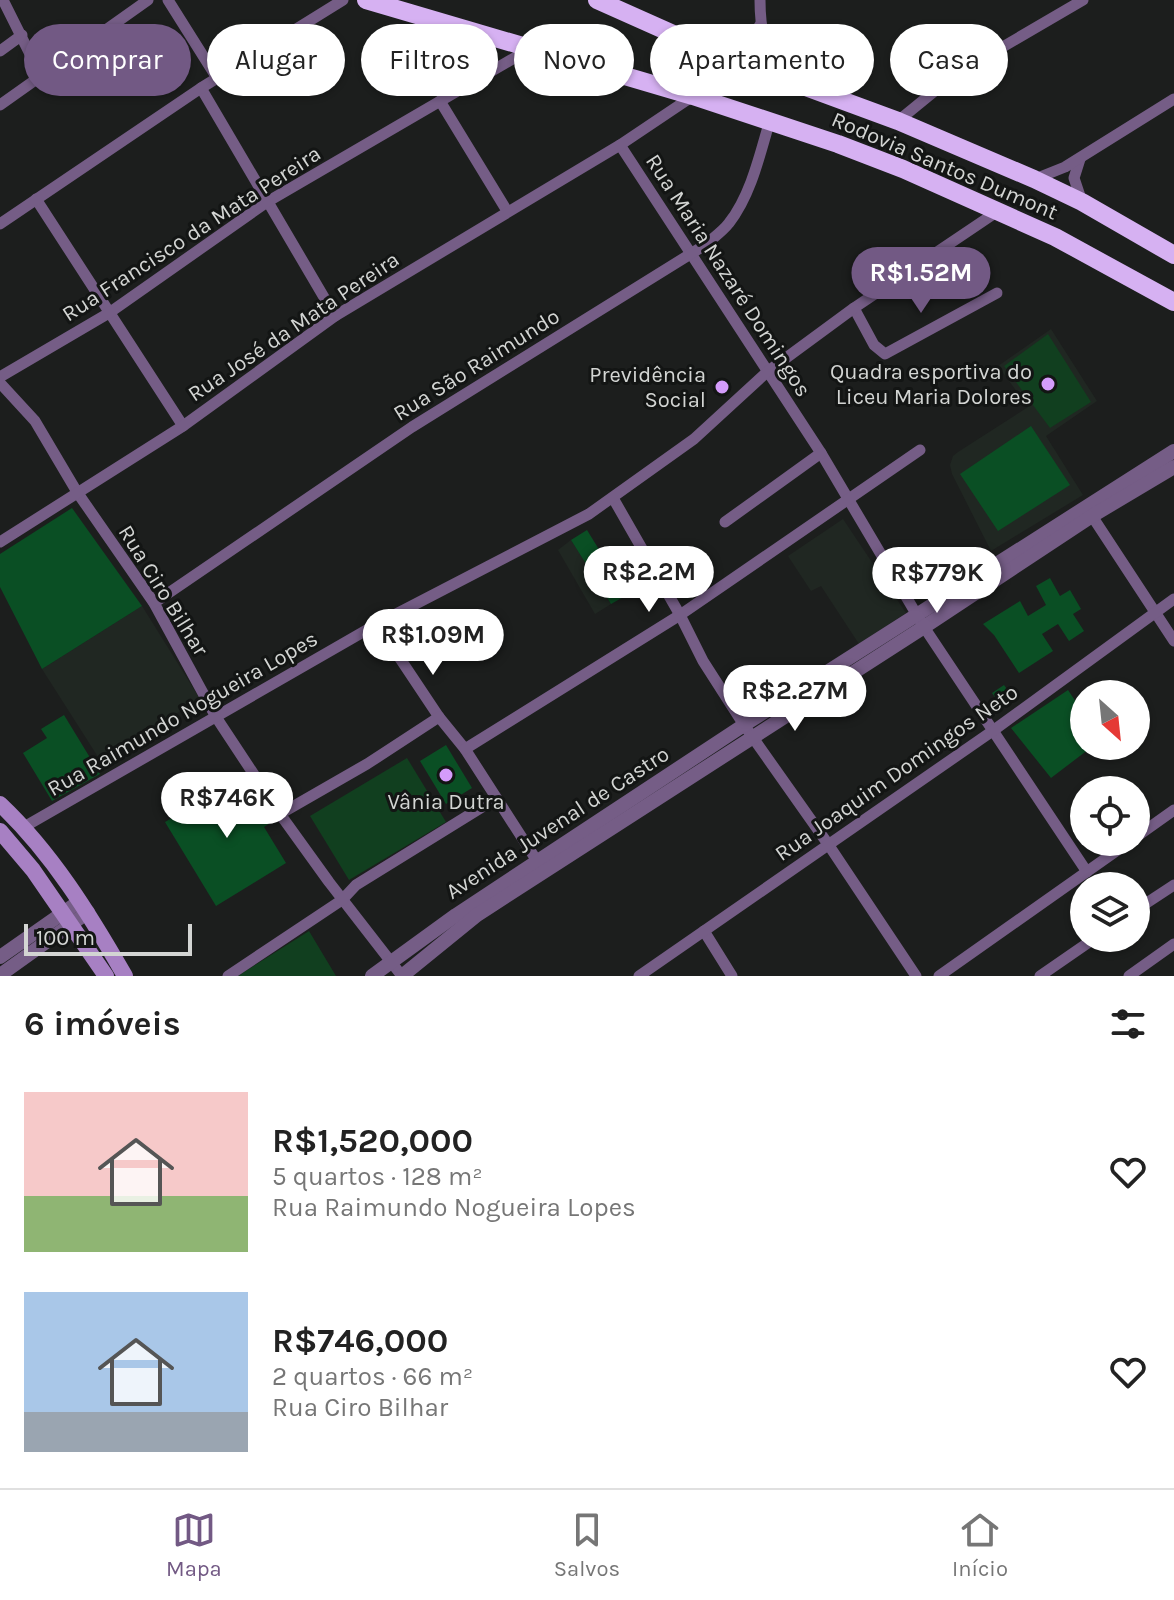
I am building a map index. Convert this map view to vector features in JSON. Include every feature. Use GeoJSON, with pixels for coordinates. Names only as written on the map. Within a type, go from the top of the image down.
{"type":"FeatureCollection","features":[{"type":"Feature","properties":{"kind":"highway","name":"Rodovia Santos Dumont"},"geometry":{"type":"LineString","coordinates":[[366,0],[514,46]]}},
{"type":"Feature","properties":{"kind":"highway"},"geometry":{"type":"LineString","coordinates":[[601,1],[652,24]]}},
{"type":"Feature","properties":{"kind":"highway","name":"Rodovia Santos Dumont"},"geometry":{"type":"LineString","coordinates":[[693,96],[770,120],[903,169],[1055,237],[1174,302]]}},
{"type":"Feature","properties":{"kind":"highway"},"geometry":{"type":"LineString","coordinates":[[832,96],[1034,179],[1082,202],[1174,255]]}},
{"type":"Feature","properties":{"kind":"main road"},"geometry":{"type":"LineString","coordinates":[[0,804],[24,827],[84,906],[125,976]]}},
{"type":"Feature","properties":{"kind":"main road"},"geometry":{"type":"LineString","coordinates":[[0,831],[33,870],[106,976]]}},
{"type":"Feature","properties":{"kind":"street"},"geometry":{"type":"LineString","coordinates":[[3,0],[24,39]]}},
{"type":"Feature","properties":{"kind":"street"},"geometry":{"type":"LineString","coordinates":[[114,24],[148,0]]}},
{"type":"Feature","properties":{"kind":"street"},"geometry":{"type":"LineString","coordinates":[[168,0],[207,62]]}},
{"type":"Feature","properties":{"kind":"street"},"geometry":{"type":"LineString","coordinates":[[304,24],[343,0]]}},
{"type":"Feature","properties":{"kind":"street"},"geometry":{"type":"LineString","coordinates":[[760,0],[760,24]]}},
{"type":"Feature","properties":{"kind":"street"},"geometry":{"type":"LineString","coordinates":[[898,121],[953,76],[1083,0]]}},
{"type":"Feature","properties":{"kind":"street"},"geometry":{"type":"LineString","coordinates":[[0,51],[22,35]]}},
{"type":"Feature","properties":{"kind":"street","name":"Rua Francisco da Mata Pereira"},"geometry":{"type":"LineString","coordinates":[[0,377],[109,313],[267,202],[514,58]]}},
{"type":"Feature","properties":{"kind":"street"},"geometry":{"type":"LineString","coordinates":[[0,224],[207,84]]}},
{"type":"Feature","properties":{"kind":"street"},"geometry":{"type":"LineString","coordinates":[[0,105],[24,88]]}},
{"type":"Feature","properties":{"kind":"street"},"geometry":{"type":"LineString","coordinates":[[201,88],[335,316]]}},
{"type":"Feature","properties":{"kind":"street","name":"Rua José da Mata Pereira"},"geometry":{"type":"LineString","coordinates":[[0,542],[183,426],[335,316],[620,145],[693,96]]}},
{"type":"Feature","properties":{"kind":"street"},"geometry":{"type":"LineString","coordinates":[[1034,179],[1080,158],[1174,99]]}},
{"type":"Feature","properties":{"kind":"street"},"geometry":{"type":"LineString","coordinates":[[440,101],[507,211]]}},
{"type":"Feature","properties":{"kind":"street","name":"Rua São Raimundo"},"geometry":{"type":"LineString","coordinates":[[154,603],[412,427],[705,245],[730,222],[748,185],[770,120]]}},
{"type":"Feature","properties":{"kind":"street","name":"Rua Maria Nazaré Domingos"},"geometry":{"type":"LineString","coordinates":[[620,145],[821,453],[920,621],[1087,872]]}},
{"type":"Feature","properties":{"kind":"street"},"geometry":{"type":"LineString","coordinates":[[1080,158],[1074,178],[1082,202]]}},
{"type":"Feature","properties":{"kind":"street"},"geometry":{"type":"LineString","coordinates":[[36,199],[183,426]]}},
{"type":"Feature","properties":{"kind":"street","name":"Rua Raimundo Nogueira Lopes"},"geometry":{"type":"LineString","coordinates":[[24,827],[377,624],[577,522],[694,439],[767,372],[854,308],[998,211]]}},
{"type":"Feature","properties":{"kind":"street"},"geometry":{"type":"LineString","coordinates":[[854,308],[874,345],[885,354],[997,293]]}},
{"type":"Feature","properties":{"kind":"street","name":"Rua Ciro Bilhar"},"geometry":{"type":"LineString","coordinates":[[0,383],[35,421],[77,492],[154,603],[216,717],[280,814],[402,976]]}},
{"type":"Feature","properties":{"kind":"street"},"geometry":{"type":"LineString","coordinates":[[465,749],[680,615],[920,450]]}},
{"type":"Feature","properties":{"kind":"street","name":"Avenida Juvenal de Castro"},"geometry":{"type":"LineString","coordinates":[[372,976],[537,861],[920,621],[1174,451]]}},
{"type":"Feature","properties":{"kind":"street"},"geometry":{"type":"LineString","coordinates":[[725,522],[821,453]]}},
{"type":"Feature","properties":{"kind":"street","name":"Avenida Juvenal de Castro"},"geometry":{"type":"LineString","coordinates":[[920,621],[1174,467]]}},
{"type":"Feature","properties":{"kind":"street"},"geometry":{"type":"LineString","coordinates":[[613,498],[703,661],[916,976]]}},
{"type":"Feature","properties":{"kind":"street"},"geometry":{"type":"LineString","coordinates":[[1092,516],[1174,641]]}},
{"type":"Feature","properties":{"kind":"street","name":"Rua Joaquim Domingos Neto"},"geometry":{"type":"LineString","coordinates":[[639,976],[994,730],[1174,599]]}},
{"type":"Feature","properties":{"kind":"street"},"geometry":{"type":"LineString","coordinates":[[377,624],[439,717],[465,749],[537,861]]}},
{"type":"Feature","properties":{"kind":"street"},"geometry":{"type":"LineString","coordinates":[[280,814],[367,764],[439,717]]}},
{"type":"Feature","properties":{"kind":"street","name":"Avenida Juvenal de Castro"},"geometry":{"type":"LineString","coordinates":[[402,976],[477,915],[748,731]]}},
{"type":"Feature","properties":{"kind":"street"},"geometry":{"type":"LineString","coordinates":[[228,976],[342,900],[356,885],[495,799]]}},
{"type":"Feature","properties":{"kind":"street"},"geometry":{"type":"LineString","coordinates":[[1150,827],[1170,813],[1174,829]]}},
{"type":"Feature","properties":{"kind":"street"},"geometry":{"type":"LineString","coordinates":[[1087,872],[1109,856]]}},
{"type":"Feature","properties":{"kind":"street"},"geometry":{"type":"LineString","coordinates":[[939,976],[1070,884]]}},
{"type":"Feature","properties":{"kind":"street"},"geometry":{"type":"LineString","coordinates":[[1150,901],[1174,885]]}},
{"type":"Feature","properties":{"kind":"street"},"geometry":{"type":"LineString","coordinates":[[0,957],[84,906]]}},
{"type":"Feature","properties":{"kind":"street"},"geometry":{"type":"LineString","coordinates":[[0,975],[67,918]]}},
{"type":"Feature","properties":{"kind":"street"},"geometry":{"type":"LineString","coordinates":[[704,931],[732,976]]}},
{"type":"Feature","properties":{"kind":"street"},"geometry":{"type":"LineString","coordinates":[[1137,974],[1174,944]]}},
{"type":"Feature","properties":{"kind":"street"},"geometry":{"type":"LineString","coordinates":[[1040,976],[1075,952]]}},
{"type":"Feature","properties":{"kind":"shaded area"},"geometry":{"type":"Polygon","coordinates":[[[1051,329],[1097,401],[1046,436],[1083,495],[991,551],[950,465],[958,452],[1028,407],[998,366],[1051,329]]]}},
{"type":"Feature","properties":{"kind":"shaded area"},"geometry":{"type":"Polygon","coordinates":[[[843,519],[906,613],[859,644],[821,586],[811,591],[788,556],[843,519]]]}},
{"type":"Feature","properties":{"kind":"shaded area"},"geometry":{"type":"Polygon","coordinates":[[[571,540],[611,604],[595,614],[558,550],[571,540]]]}},
{"type":"Feature","properties":{"kind":"shaded area"},"geometry":{"type":"Polygon","coordinates":[[[142,606],[200,699],[100,760],[42,669],[142,606]]]}},
{"type":"Feature","properties":{"kind":"green space","name":"Quadra esportiva do Liceu Maria Dolores"},"geometry":{"type":"Polygon","coordinates":[[[1048,334],[1091,402],[1050,428],[1004,366],[1048,334]]]}},
{"type":"Feature","properties":{"kind":"green space"},"geometry":{"type":"Polygon","coordinates":[[[407,758],[446,822],[349,880],[310,816],[407,758]]]}},
{"type":"Feature","properties":{"kind":"green space"},"geometry":{"type":"Polygon","coordinates":[[[309,931],[336,976],[238,976],[309,931]]]}},
{"type":"Feature","properties":{"kind":"building"},"geometry":{"type":"Polygon","coordinates":[[[1031,426],[1070,485],[998,531],[960,474],[1031,426]]]}},
{"type":"Feature","properties":{"kind":"building"},"geometry":{"type":"Polygon","coordinates":[[[72,508],[142,606],[42,669],[0,587],[0,554],[72,508]]]}},
{"type":"Feature","properties":{"kind":"building"},"geometry":{"type":"Polygon","coordinates":[[[587,530],[627,595],[611,604],[571,540],[587,530]]]}},
{"type":"Feature","properties":{"kind":"building"},"geometry":{"type":"Polygon","coordinates":[[[1050,578],[1060,596],[1070,590],[1081,609],[1073,614],[1084,631],[1069,641],[1058,624],[1042,634],[1053,651],[1019,673],[983,624],[1020,601],[1028,616],[1046,605],[1036,586],[1050,578]]]}},
{"type":"Feature","properties":{"kind":"building"},"geometry":{"type":"Polygon","coordinates":[[[1004,685],[1014,699],[1002,707],[992,693],[1004,685]]]}},
{"type":"Feature","properties":{"kind":"building"},"geometry":{"type":"Polygon","coordinates":[[[1068,690],[1070,760],[1075,760],[1051,778],[1011,728],[1068,690]]]}},
{"type":"Feature","properties":{"kind":"building"},"geometry":{"type":"Polygon","coordinates":[[[64,715],[100,774],[52,801],[23,753],[47,738],[41,729],[64,715]]]}},
{"type":"Feature","properties":{"kind":"building","name":"Vânia Dutra"},"geometry":{"type":"Polygon","coordinates":[[[446,745],[472,788],[446,804],[420,761],[446,745]]]}},
{"type":"Feature","properties":{"kind":"building"},"geometry":{"type":"Polygon","coordinates":[[[244,775],[270,823],[264,827],[286,863],[216,906],[165,822],[244,775]]]}},
{"type":"Feature","properties":{"kind":"place","name":"Quadra esportiva do Liceu Maria Dolores"},"geometry":{"type":"Point","coordinates":[1048,384]}},
{"type":"Feature","properties":{"kind":"place","name":"Previdência Social"},"geometry":{"type":"Point","coordinates":[722,387]}},
{"type":"Feature","properties":{"kind":"place","name":"Vânia Dutra"},"geometry":{"type":"Point","coordinates":[446,775]}}]}
